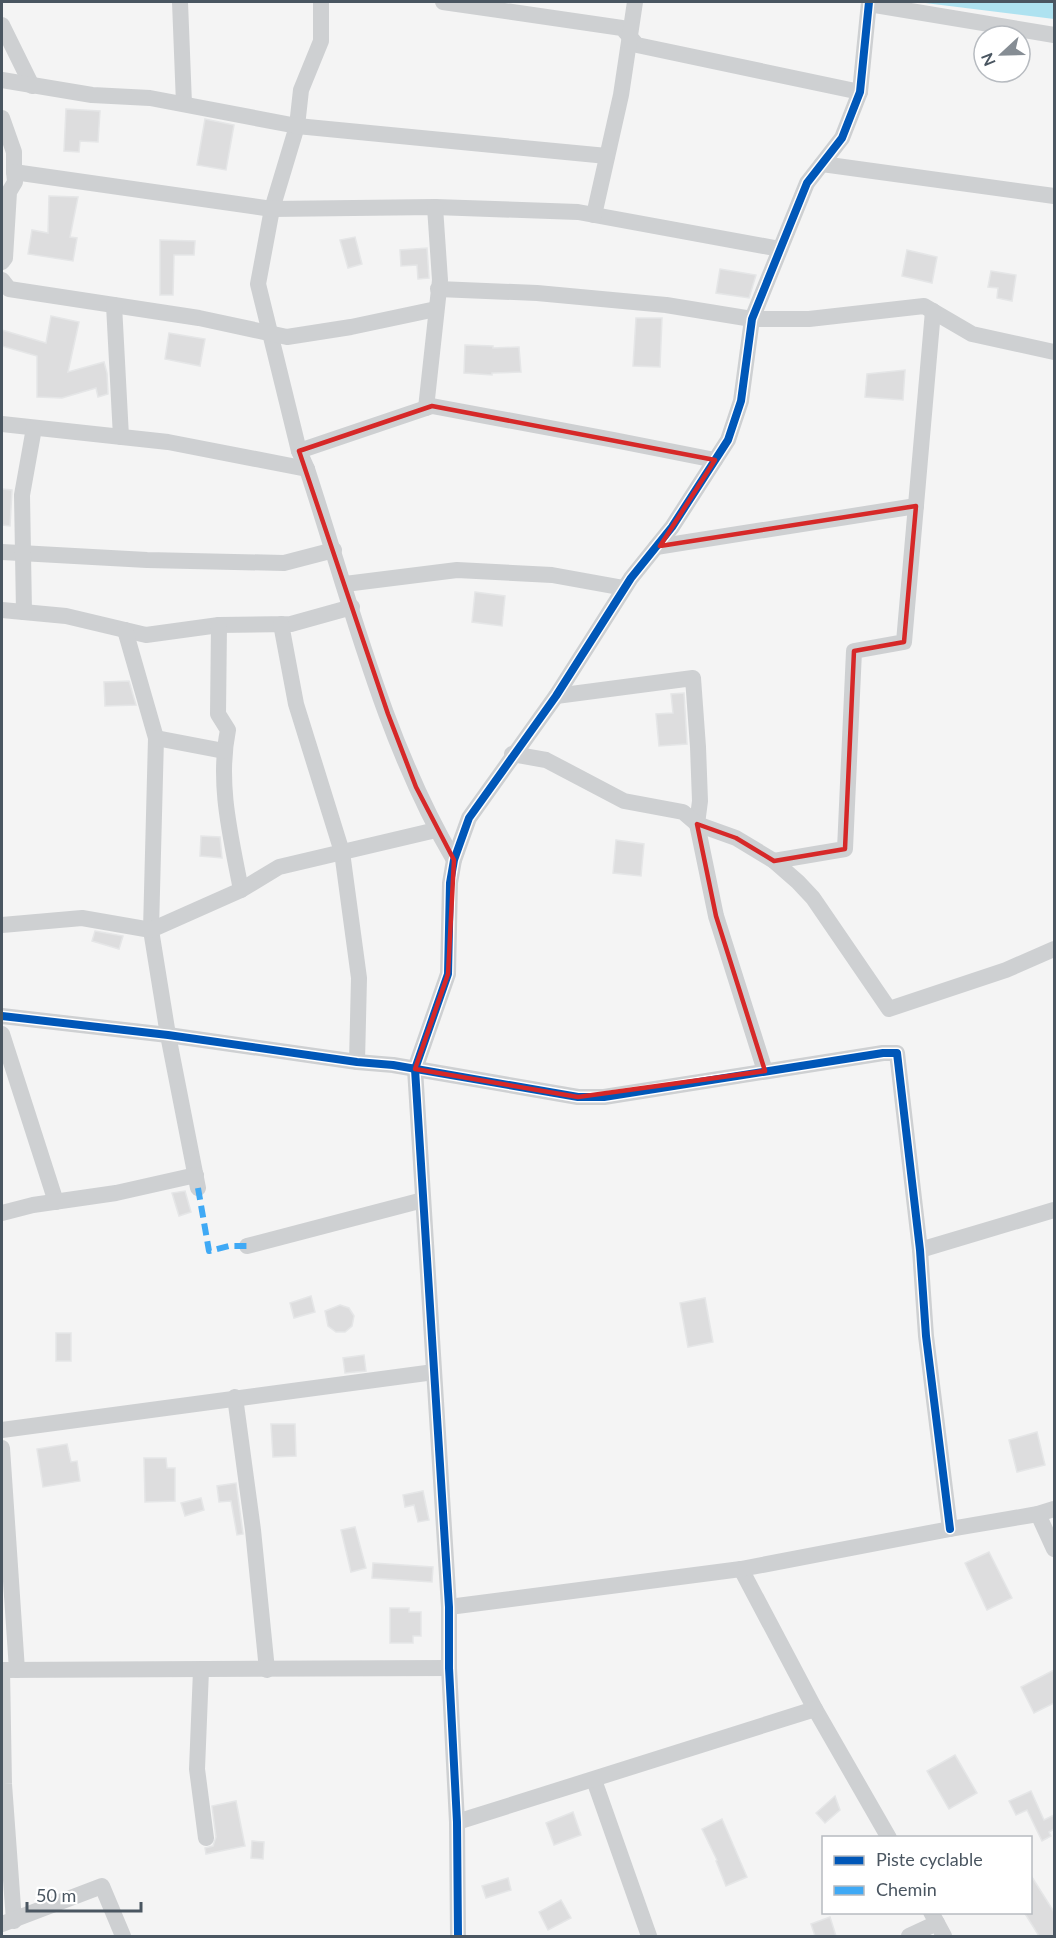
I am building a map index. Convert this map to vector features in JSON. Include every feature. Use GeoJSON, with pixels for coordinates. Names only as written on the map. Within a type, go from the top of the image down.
{"type":"FeatureCollection","features":[{"type":"Feature","properties":{"kind":"street"},"geometry":{"type":"LineString","coordinates":[[180,2],[184,104]]}},
{"type":"Feature","properties":{"kind":"street"},"geometry":{"type":"LineString","coordinates":[[321,2],[321,41],[301,90],[297,126],[272,209],[258,284],[298,451],[308,470],[368,660],[416,787],[436,830],[454,860]]}},
{"type":"Feature","properties":{"kind":"street"},"geometry":{"type":"LineString","coordinates":[[443,2],[539,9],[621,28],[637,45],[860,92]]}},
{"type":"Feature","properties":{"kind":"street"},"geometry":{"type":"LineString","coordinates":[[594,215],[621,95],[635,2]]}},
{"type":"Feature","properties":{"kind":"street"},"geometry":{"type":"LineString","coordinates":[[458,1936],[457,1822],[449,1668],[449,1607],[415,1069],[448,974],[450,883],[454,860],[469,818],[512,754],[556,696],[624,588],[672,527],[728,440],[741,401],[753,319],[807,183],[842,138],[860,92],[869,3],[1054,35]]}},
{"type":"Feature","properties":{"kind":"street"},"geometry":{"type":"LineString","coordinates":[[2,25],[33,86]]}},
{"type":"Feature","properties":{"kind":"street"},"geometry":{"type":"LineString","coordinates":[[2,80],[92,95],[150,98],[297,126],[607,156]]}},
{"type":"Feature","properties":{"kind":"street"},"geometry":{"type":"LineString","coordinates":[[2,118],[14,152],[15,182],[5,194],[5,258],[2,262]]}},
{"type":"Feature","properties":{"kind":"street"},"geometry":{"type":"LineString","coordinates":[[822,164],[1054,196]]}},
{"type":"Feature","properties":{"kind":"street"},"geometry":{"type":"LineString","coordinates":[[14,172],[272,209],[435,207],[578,212],[780,249]]}},
{"type":"Feature","properties":{"kind":"street"},"geometry":{"type":"LineString","coordinates":[[426,408],[438,289],[435,207]]}},
{"type":"Feature","properties":{"kind":"street"},"geometry":{"type":"LineString","coordinates":[[2,280],[9,289],[199,318],[287,338],[436,309]]}},
{"type":"Feature","properties":{"kind":"street"},"geometry":{"type":"LineString","coordinates":[[438,289],[537,293],[666,305],[753,319],[809,319],[924,306],[972,334],[1054,352]]}},
{"type":"Feature","properties":{"kind":"street"},"geometry":{"type":"LineString","coordinates":[[114,305],[121,437]]}},
{"type":"Feature","properties":{"kind":"street"},"geometry":{"type":"LineString","coordinates":[[774,861],[845,849],[854,651],[904,642],[933,311]]}},
{"type":"Feature","properties":{"kind":"street"},"geometry":{"type":"LineString","coordinates":[[298,451],[432,406],[715,460]]}},
{"type":"Feature","properties":{"kind":"street"},"geometry":{"type":"LineString","coordinates":[[2,424],[168,442],[308,470]]}},
{"type":"Feature","properties":{"kind":"street"},"geometry":{"type":"LineString","coordinates":[[24,612],[22,495],[34,428]]}},
{"type":"Feature","properties":{"kind":"street"},"geometry":{"type":"LineString","coordinates":[[656,547],[916,506]]}},
{"type":"Feature","properties":{"kind":"street"},"geometry":{"type":"LineString","coordinates":[[2,552],[147,560],[284,563],[334,550]]}},
{"type":"Feature","properties":{"kind":"street"},"geometry":{"type":"LineString","coordinates":[[345,585],[457,570],[552,575],[624,588]]}},
{"type":"Feature","properties":{"kind":"street"},"geometry":{"type":"LineString","coordinates":[[2,610],[66,616],[146,634],[219,625],[291,624],[352,607]]}},
{"type":"Feature","properties":{"kind":"street"},"geometry":{"type":"LineString","coordinates":[[281,624],[296,704],[342,852],[359,978],[357,1062]]}},
{"type":"Feature","properties":{"kind":"street"},"geometry":{"type":"LineString","coordinates":[[219,625],[218,714],[228,730],[224,751],[224,794],[241,890]]}},
{"type":"Feature","properties":{"kind":"street"},"geometry":{"type":"LineString","coordinates":[[2,1213],[56,1202],[197,1182],[168,1035],[151,930],[156,738],[125,630]]}},
{"type":"Feature","properties":{"kind":"street"},"geometry":{"type":"LineString","coordinates":[[556,696],[693,678],[700,801],[696,824],[716,915],[765,1071]]}},
{"type":"Feature","properties":{"kind":"street"},"geometry":{"type":"LineString","coordinates":[[156,738],[224,751]]}},
{"type":"Feature","properties":{"kind":"street"},"geometry":{"type":"LineString","coordinates":[[512,754],[546,760],[624,801],[683,812],[696,824],[736,838],[774,861],[813,898],[889,1010],[1006,970],[1054,949]]}},
{"type":"Feature","properties":{"kind":"street"},"geometry":{"type":"LineString","coordinates":[[2,925],[82,918],[151,930],[241,890],[279,867],[436,830]]}},
{"type":"Feature","properties":{"kind":"street"},"geometry":{"type":"LineString","coordinates":[[2,1016],[393,1065],[520,1085],[578,1097],[604,1097],[883,1053],[897,1053],[920,1250],[926,1336],[950,1529]]}},
{"type":"Feature","properties":{"kind":"street"},"geometry":{"type":"LineString","coordinates":[[2,1034],[56,1202]]}},
{"type":"Feature","properties":{"kind":"street"},"geometry":{"type":"LineString","coordinates":[[247,1246],[423,1200]]}},
{"type":"Feature","properties":{"kind":"street"},"geometry":{"type":"LineString","coordinates":[[920,1250],[1054,1210]]}},
{"type":"Feature","properties":{"kind":"street"},"geometry":{"type":"LineString","coordinates":[[2,1430],[434,1372]]}},
{"type":"Feature","properties":{"kind":"street"},"geometry":{"type":"LineString","coordinates":[[235,1397],[253,1530],[267,1670]]}},
{"type":"Feature","properties":{"kind":"street"},"geometry":{"type":"LineString","coordinates":[[2,1448],[7,1670],[3,1784],[8,1923],[102,1886],[123,1936]]}},
{"type":"Feature","properties":{"kind":"street"},"geometry":{"type":"LineString","coordinates":[[449,1607],[741,1569],[1038,1514],[1054,1509]]}},
{"type":"Feature","properties":{"kind":"street"},"geometry":{"type":"LineString","coordinates":[[1038,1514],[1054,1549]]}},
{"type":"Feature","properties":{"kind":"street"},"geometry":{"type":"LineString","coordinates":[[741,1569],[815,1709],[889,1836]]}},
{"type":"Feature","properties":{"kind":"street"},"geometry":{"type":"LineString","coordinates":[[7,1670],[449,1668]]}},
{"type":"Feature","properties":{"kind":"street"},"geometry":{"type":"LineString","coordinates":[[201,1670],[198,1769],[206,1838]]}},
{"type":"Feature","properties":{"kind":"street"},"geometry":{"type":"LineString","coordinates":[[457,1822],[815,1709]]}},
{"type":"Feature","properties":{"kind":"street"},"geometry":{"type":"LineString","coordinates":[[594,1780],[650,1936]]}},
{"type":"Feature","properties":{"kind":"street"},"geometry":{"type":"LineString","coordinates":[[909,1936],[937,1924]]}},
{"type":"Feature","properties":{"kind":"highlighted area"},"geometry":{"type":"Polygon","coordinates":[[[432,406],[715,460],[660,546],[916,506],[904,642],[854,651],[845,849],[774,861],[736,838],[697,824],[716,916],[765,1071],[578,1097],[415,1069],[448,974],[454,860],[416,787],[388,714],[299,451],[432,406]]]}},
{"type":"Feature","properties":{"kind":"water"},"geometry":{"type":"Polygon","coordinates":[[[917,2],[1054,2],[1054,19],[917,2]]]}},
{"type":"Feature","properties":{"kind":"building"},"geometry":{"type":"Polygon","coordinates":[[[66,109],[100,111],[98,142],[80,141],[79,152],[64,151],[66,109]]]}},
{"type":"Feature","properties":{"kind":"building"},"geometry":{"type":"Polygon","coordinates":[[[205,119],[234,125],[226,170],[197,165],[205,119]]]}},
{"type":"Feature","properties":{"kind":"building"},"geometry":{"type":"Polygon","coordinates":[[[49,196],[78,197],[70,237],[77,238],[73,261],[28,254],[32,230],[48,233],[49,196]]]}},
{"type":"Feature","properties":{"kind":"building"},"geometry":{"type":"Polygon","coordinates":[[[355,237],[362,264],[348,268],[340,240],[355,237]]]}},
{"type":"Feature","properties":{"kind":"building"},"geometry":{"type":"Polygon","coordinates":[[[160,240],[195,241],[194,255],[174,255],[173,295],[160,295],[160,240]]]}},
{"type":"Feature","properties":{"kind":"building"},"geometry":{"type":"Polygon","coordinates":[[[427,248],[429,278],[418,279],[417,265],[401,266],[400,250],[427,248]]]}},
{"type":"Feature","properties":{"kind":"building"},"geometry":{"type":"Polygon","coordinates":[[[907,250],[937,257],[932,283],[902,276],[907,250]]]}},
{"type":"Feature","properties":{"kind":"building"},"geometry":{"type":"Polygon","coordinates":[[[720,269],[756,275],[749,298],[716,293],[720,269]]]}},
{"type":"Feature","properties":{"kind":"building"},"geometry":{"type":"Polygon","coordinates":[[[991,271],[1016,275],[1012,301],[997,298],[998,288],[988,287],[991,271]]]}},
{"type":"Feature","properties":{"kind":"building"},"geometry":{"type":"Polygon","coordinates":[[[51,316],[79,322],[68,372],[104,362],[108,394],[98,397],[96,388],[62,398],[37,397],[37,356],[2,346],[2,330],[46,343],[51,316]]]}},
{"type":"Feature","properties":{"kind":"building"},"geometry":{"type":"Polygon","coordinates":[[[636,318],[662,318],[660,367],[633,366],[636,318]]]}},
{"type":"Feature","properties":{"kind":"building"},"geometry":{"type":"Polygon","coordinates":[[[169,333],[205,339],[200,366],[165,359],[169,333]]]}},
{"type":"Feature","properties":{"kind":"building"},"geometry":{"type":"Polygon","coordinates":[[[465,345],[493,346],[493,348],[519,347],[521,372],[492,373],[492,375],[464,373],[465,345]]]}},
{"type":"Feature","properties":{"kind":"building"},"geometry":{"type":"Polygon","coordinates":[[[905,370],[903,400],[865,397],[867,374],[905,370]]]}},
{"type":"Feature","properties":{"kind":"building"},"geometry":{"type":"Polygon","coordinates":[[[2,489],[12,490],[10,526],[2,525],[2,489]]]}},
{"type":"Feature","properties":{"kind":"building"},"geometry":{"type":"Polygon","coordinates":[[[475,592],[505,596],[502,626],[472,622],[475,592]]]}},
{"type":"Feature","properties":{"kind":"building"},"geometry":{"type":"Polygon","coordinates":[[[129,681],[136,705],[105,706],[104,682],[129,681]]]}},
{"type":"Feature","properties":{"kind":"building"},"geometry":{"type":"Polygon","coordinates":[[[684,693],[687,744],[659,746],[656,714],[673,713],[671,694],[684,693]]]}},
{"type":"Feature","properties":{"kind":"building"},"geometry":{"type":"Polygon","coordinates":[[[201,836],[220,837],[222,858],[200,856],[201,836]]]}},
{"type":"Feature","properties":{"kind":"building"},"geometry":{"type":"Polygon","coordinates":[[[616,840],[644,844],[641,876],[613,873],[616,840]]]}},
{"type":"Feature","properties":{"kind":"building"},"geometry":{"type":"Polygon","coordinates":[[[95,931],[123,936],[119,949],[92,941],[95,931]]]}},
{"type":"Feature","properties":{"kind":"building"},"geometry":{"type":"Polygon","coordinates":[[[185,1191],[191,1212],[179,1216],[172,1193],[185,1191]]]}},
{"type":"Feature","properties":{"kind":"building"},"geometry":{"type":"Polygon","coordinates":[[[311,1296],[315,1312],[294,1318],[290,1303],[311,1296]]]}},
{"type":"Feature","properties":{"kind":"building"},"geometry":{"type":"Polygon","coordinates":[[[705,1298],[713,1342],[688,1347],[680,1303],[705,1298]]]}},
{"type":"Feature","properties":{"kind":"building"},"geometry":{"type":"Polygon","coordinates":[[[340,1305],[349,1308],[354,1316],[352,1326],[345,1332],[336,1332],[328,1326],[325,1311],[340,1305]]]}},
{"type":"Feature","properties":{"kind":"building"},"geometry":{"type":"Polygon","coordinates":[[[56,1333],[71,1333],[71,1361],[56,1361],[56,1333]]]}},
{"type":"Feature","properties":{"kind":"building"},"geometry":{"type":"Polygon","coordinates":[[[364,1355],[366,1371],[345,1373],[343,1358],[364,1355]]]}},
{"type":"Feature","properties":{"kind":"building"},"geometry":{"type":"Polygon","coordinates":[[[271,1424],[295,1424],[296,1456],[273,1457],[271,1424]]]}},
{"type":"Feature","properties":{"kind":"building"},"geometry":{"type":"Polygon","coordinates":[[[1037,1432],[1045,1465],[1017,1472],[1009,1440],[1037,1432]]]}},
{"type":"Feature","properties":{"kind":"building"},"geometry":{"type":"Polygon","coordinates":[[[67,1444],[71,1462],[77,1461],[80,1481],[43,1487],[37,1449],[67,1444]]]}},
{"type":"Feature","properties":{"kind":"building"},"geometry":{"type":"Polygon","coordinates":[[[144,1458],[166,1458],[167,1468],[175,1468],[175,1501],[145,1502],[144,1458]]]}},
{"type":"Feature","properties":{"kind":"building"},"geometry":{"type":"Polygon","coordinates":[[[236,1483],[243,1534],[237,1535],[231,1501],[219,1502],[217,1486],[236,1483]]]}},
{"type":"Feature","properties":{"kind":"building"},"geometry":{"type":"Polygon","coordinates":[[[423,1491],[429,1520],[418,1522],[414,1505],[405,1507],[403,1495],[423,1491]]]}},
{"type":"Feature","properties":{"kind":"building"},"geometry":{"type":"Polygon","coordinates":[[[201,1498],[204,1510],[185,1516],[181,1503],[201,1498]]]}},
{"type":"Feature","properties":{"kind":"building"},"geometry":{"type":"Polygon","coordinates":[[[355,1527],[366,1568],[351,1572],[341,1530],[355,1527]]]}},
{"type":"Feature","properties":{"kind":"building"},"geometry":{"type":"Polygon","coordinates":[[[989,1552],[1012,1598],[987,1610],[965,1563],[989,1552]]]}},
{"type":"Feature","properties":{"kind":"building"},"geometry":{"type":"Polygon","coordinates":[[[373,1563],[433,1567],[432,1582],[372,1578],[373,1563]]]}},
{"type":"Feature","properties":{"kind":"building"},"geometry":{"type":"Polygon","coordinates":[[[390,1608],[409,1608],[409,1612],[421,1612],[421,1636],[413,1636],[413,1643],[390,1643],[390,1608]]]}},
{"type":"Feature","properties":{"kind":"building"},"geometry":{"type":"Polygon","coordinates":[[[1054,1670],[1054,1703],[1034,1713],[1021,1687],[1054,1670]]]}},
{"type":"Feature","properties":{"kind":"building"},"geometry":{"type":"Polygon","coordinates":[[[955,1755],[977,1793],[949,1809],[927,1771],[955,1755]]]}},
{"type":"Feature","properties":{"kind":"building"},"geometry":{"type":"Polygon","coordinates":[[[1031,1791],[1044,1820],[1054,1815],[1054,1829],[1049,1832],[1051,1836],[1042,1841],[1027,1810],[1016,1815],[1009,1801],[1031,1791]]]}},
{"type":"Feature","properties":{"kind":"building"},"geometry":{"type":"Polygon","coordinates":[[[835,1796],[840,1810],[825,1823],[816,1813],[835,1796]]]}},
{"type":"Feature","properties":{"kind":"building"},"geometry":{"type":"Polygon","coordinates":[[[236,1801],[245,1846],[206,1854],[205,1848],[213,1846],[216,1837],[212,1806],[236,1801]]]}},
{"type":"Feature","properties":{"kind":"building"},"geometry":{"type":"Polygon","coordinates":[[[573,1812],[581,1835],[554,1845],[546,1823],[573,1812]]]}},
{"type":"Feature","properties":{"kind":"building"},"geometry":{"type":"Polygon","coordinates":[[[722,1819],[747,1877],[726,1886],[702,1829],[722,1819]]]}},
{"type":"Feature","properties":{"kind":"building"},"geometry":{"type":"Polygon","coordinates":[[[252,1841],[264,1842],[263,1859],[251,1858],[252,1841]]]}},
{"type":"Feature","properties":{"kind":"building"},"geometry":{"type":"Polygon","coordinates":[[[1032,1877],[1054,1912],[1054,1936],[1039,1936],[1025,1914],[1032,1914],[1032,1877]]]}},
{"type":"Feature","properties":{"kind":"building"},"geometry":{"type":"Polygon","coordinates":[[[508,1878],[511,1890],[486,1898],[482,1886],[508,1878]]]}},
{"type":"Feature","properties":{"kind":"building"},"geometry":{"type":"Polygon","coordinates":[[[561,1900],[571,1918],[548,1930],[539,1912],[561,1900]]]}},
{"type":"Feature","properties":{"kind":"building"},"geometry":{"type":"Polygon","coordinates":[[[830,1917],[836,1936],[815,1936],[811,1924],[830,1917]]]}},
{"type":"Feature","properties":{"kind":"marked path"},"geometry":{"type":"LineString","coordinates":[[198,1188],[209,1251],[229,1246],[247,1246]]}},
{"type":"Feature","properties":{"kind":"cycle path"},"geometry":{"type":"LineString","coordinates":[[458,1936],[457,1822],[449,1668],[449,1607],[415,1069],[448,974],[450,883],[454,860],[469,818],[556,696],[631,578],[672,527],[728,440],[741,401],[752,319],[807,183],[842,138],[860,92],[869,2]]}},
{"type":"Feature","properties":{"kind":"cycle path"},"geometry":{"type":"LineString","coordinates":[[2,1016],[393,1065],[578,1097],[604,1097],[883,1053],[897,1053],[920,1250],[926,1336],[950,1529]]}}]}
